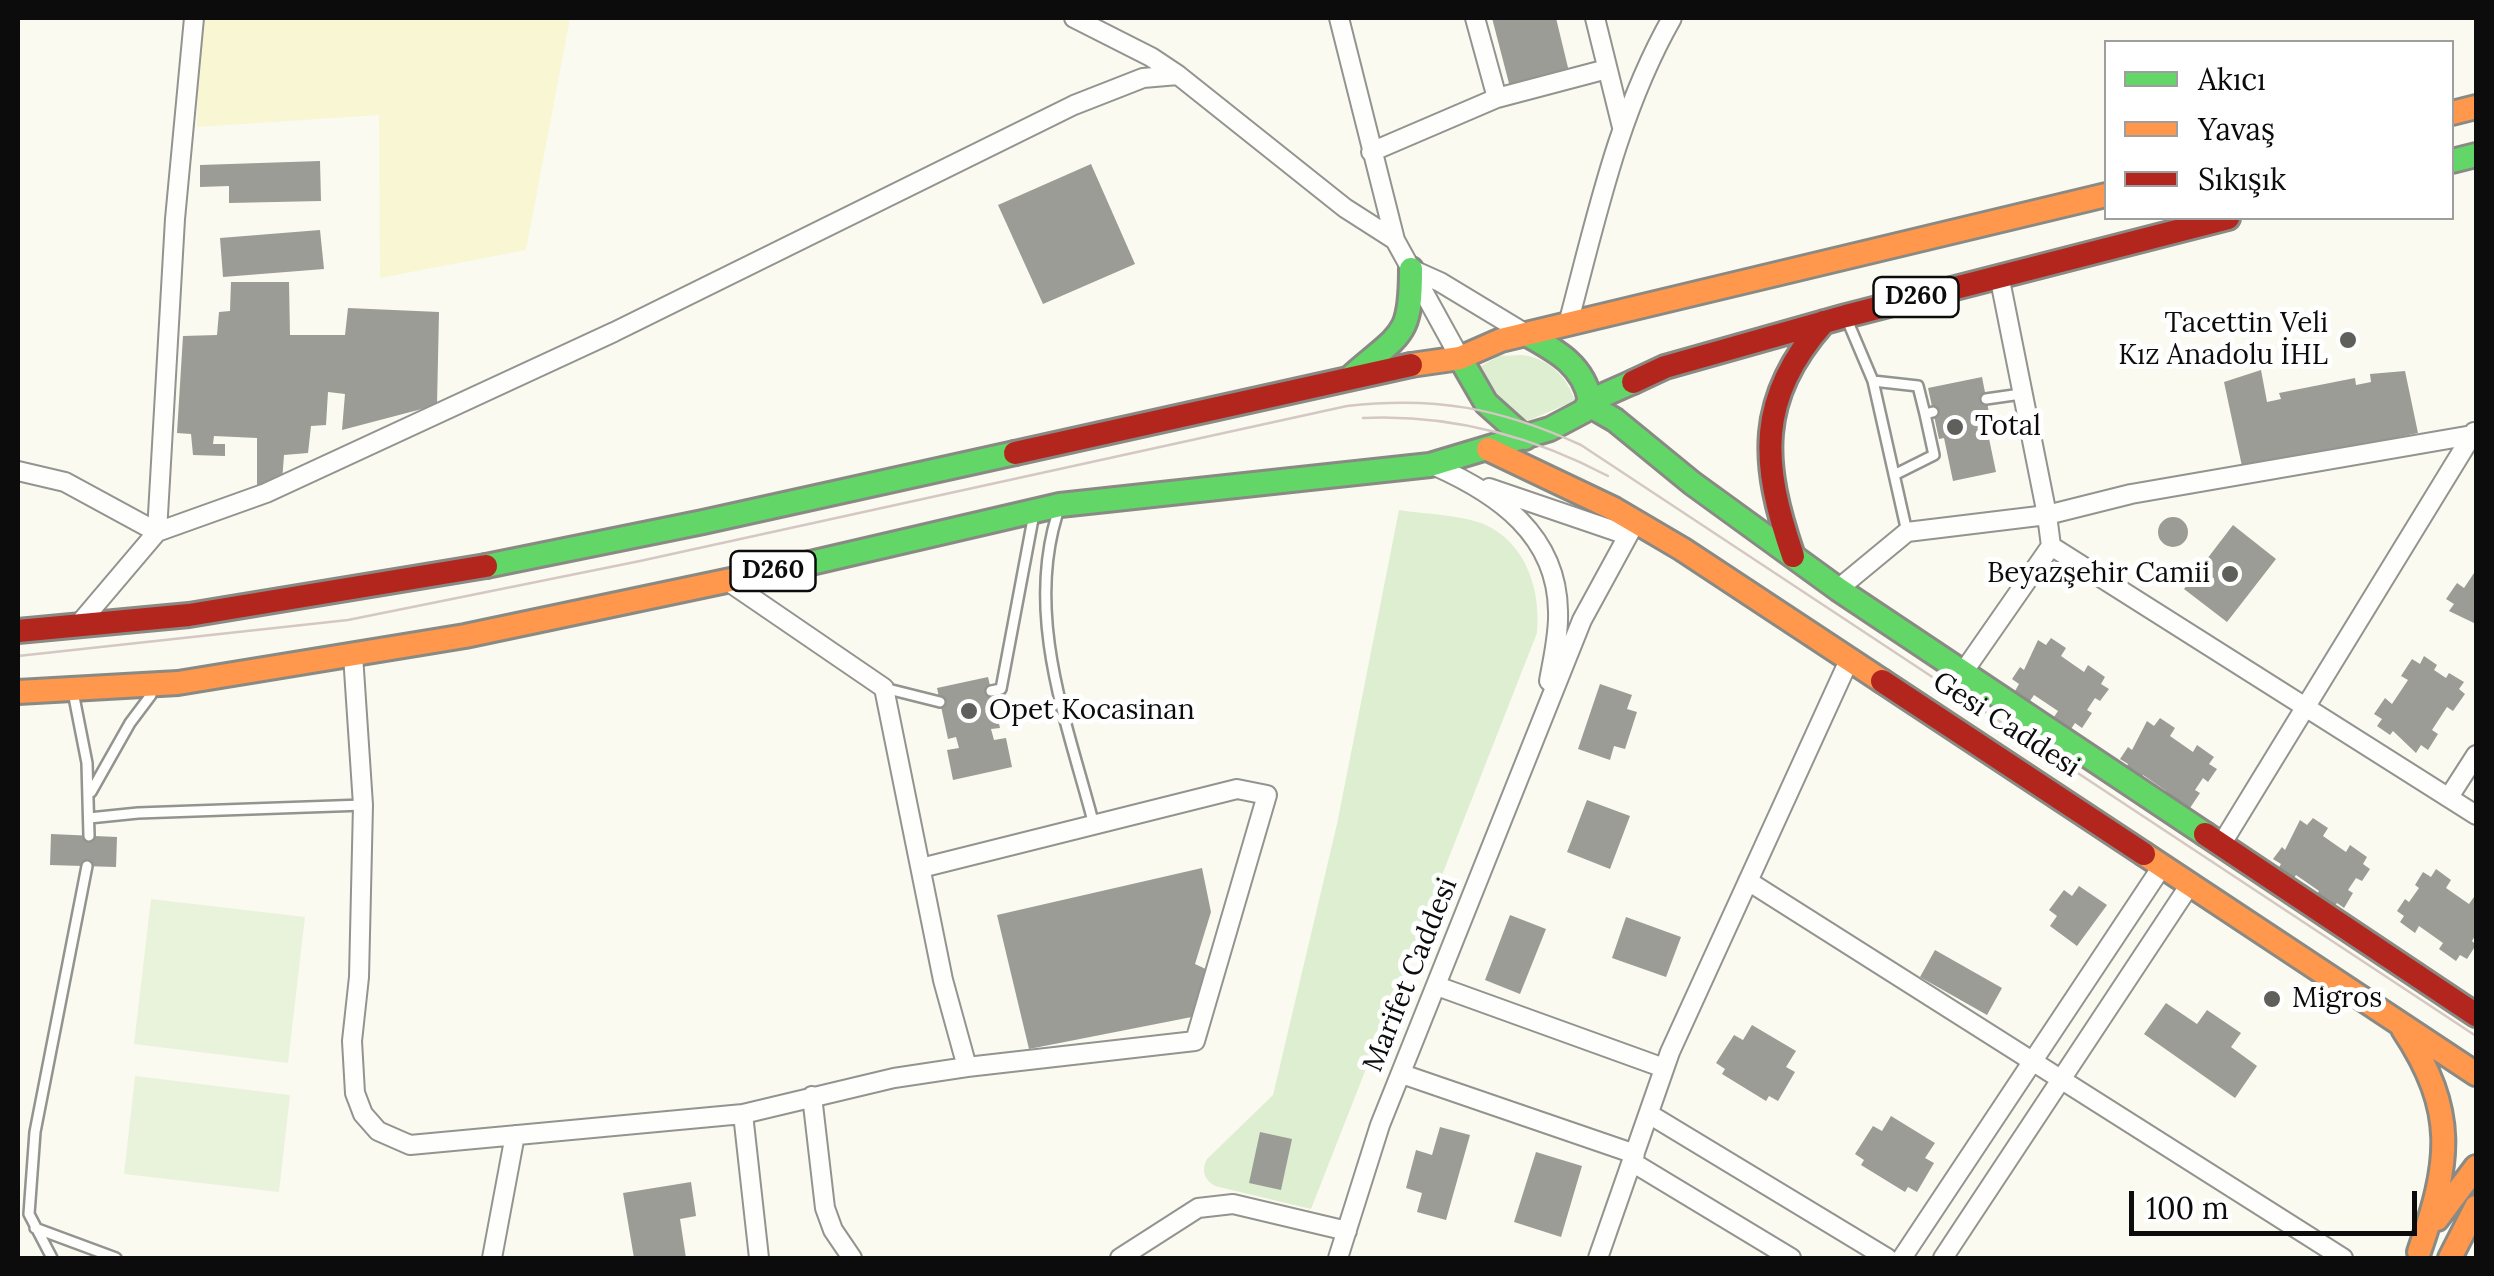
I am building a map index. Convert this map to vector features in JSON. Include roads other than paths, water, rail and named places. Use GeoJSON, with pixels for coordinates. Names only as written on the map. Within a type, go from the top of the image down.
{"type":"FeatureCollection","features":[{"type":"Feature","properties":{"kind":"main road","name":"D260"},"geometry":{"type":"LineString","coordinates":[[1526,334],[2104,195]]}},
{"type":"Feature","properties":{"kind":"main road","name":"D260"},"geometry":{"type":"LineString","coordinates":[[1596,400],[1666,367],[1999,275],[2220,220]]}},
{"type":"Feature","properties":{"kind":"main road"},"geometry":{"type":"LineString","coordinates":[[1352,377],[1403,330],[1412,313],[1412,269]]}},
{"type":"Feature","properties":{"kind":"main road"},"geometry":{"type":"LineString","coordinates":[[1793,556],[1772,483],[1772,416],[1790,364],[1835,319]]}},
{"type":"Feature","properties":{"kind":"main road"},"geometry":{"type":"LineString","coordinates":[[1526,334],[1574,366],[1596,400],[1565,423],[1525,438],[1484,404],[1460,358],[1526,334]]}},
{"type":"Feature","properties":{"kind":"main road","name":"D260"},"geometry":{"type":"LineString","coordinates":[[18,631],[75,628],[354,590],[628,539],[1352,377],[1460,358]]}},
{"type":"Feature","properties":{"kind":"main road","name":"Gesi Caddesi"},"geometry":{"type":"LineString","coordinates":[[1596,400],[1692,484],[1838,589],[2476,1015]]}},
{"type":"Feature","properties":{"kind":"main road","name":"D260"},"geometry":{"type":"LineString","coordinates":[[18,692],[162,684],[353,655],[729,582],[1060,505],[1430,464],[1525,438]]}},
{"type":"Feature","properties":{"kind":"main road","name":"Gesi Caddesi"},"geometry":{"type":"LineString","coordinates":[[1488,449],[1631,528],[1850,658],[2476,1074]]}},
{"type":"Feature","properties":{"kind":"main road"},"geometry":{"type":"LineString","coordinates":[[2393,1018],[2427,1066],[2444,1110],[2437,1196],[2417,1255]]}},
{"type":"Feature","properties":{"kind":"main road"},"geometry":{"type":"LineString","coordinates":[[2417,1255],[2448,1202],[2476,1167]]}},
{"type":"Feature","properties":{"kind":"main road"},"geometry":{"type":"LineString","coordinates":[[2450,1258],[2476,1207]]}},
{"type":"Feature","properties":{"kind":"street"},"geometry":{"type":"LineString","coordinates":[[157,532],[174,238],[194,18]]}},
{"type":"Feature","properties":{"kind":"street"},"geometry":{"type":"LineString","coordinates":[[1074,18],[1151,57],[1345,208],[1394,240]]}},
{"type":"Feature","properties":{"kind":"street"},"geometry":{"type":"LineString","coordinates":[[1340,18],[1394,240],[1460,358]]}},
{"type":"Feature","properties":{"kind":"street"},"geometry":{"type":"LineString","coordinates":[[1476,18],[1496,98]]}},
{"type":"Feature","properties":{"kind":"street"},"geometry":{"type":"LineString","coordinates":[[1595,18],[1622,127]]}},
{"type":"Feature","properties":{"kind":"street"},"geometry":{"type":"LineString","coordinates":[[1568,324],[1622,127],[1645,68],[1672,18]]}},
{"type":"Feature","properties":{"kind":"street"},"geometry":{"type":"LineString","coordinates":[[1371,152],[1496,98],[1608,69]]}},
{"type":"Feature","properties":{"kind":"street"},"geometry":{"type":"LineString","coordinates":[[75,628],[157,532],[266,494],[614,332],[1074,105],[1143,78],[1178,76]]}},
{"type":"Feature","properties":{"kind":"street"},"geometry":{"type":"LineString","coordinates":[[1412,269],[1526,334]]}},
{"type":"Feature","properties":{"kind":"street"},"geometry":{"type":"LineString","coordinates":[[1964,671],[2051,546],[1999,275]]}},
{"type":"Feature","properties":{"kind":"street"},"geometry":{"type":"LineString","coordinates":[[1838,589],[1907,532],[2047,515],[2131,494],[2474,432]]}},
{"type":"Feature","properties":{"kind":"street"},"geometry":{"type":"LineString","coordinates":[[2221,845],[2474,432]]}},
{"type":"Feature","properties":{"kind":"street"},"geometry":{"type":"LineString","coordinates":[[1430,464],[1474,484],[1631,528],[1582,620],[1544,716]]}},
{"type":"Feature","properties":{"kind":"street"},"geometry":{"type":"LineString","coordinates":[[18,470],[65,482],[157,532]]}},
{"type":"Feature","properties":{"kind":"street"},"geometry":{"type":"LineString","coordinates":[[1474,484],[1524,520],[1540,543],[1555,582],[1558,625],[1544,716]]}},
{"type":"Feature","properties":{"kind":"street"},"geometry":{"type":"LineString","coordinates":[[2051,546],[2476,815]]}},
{"type":"Feature","properties":{"kind":"street"},"geometry":{"type":"LineString","coordinates":[[729,582],[884,688],[943,980],[967,1066]]}},
{"type":"Feature","properties":{"kind":"street"},"geometry":{"type":"LineString","coordinates":[[353,655],[363,805],[358,977],[352,1041],[358,1104],[378,1131],[410,1145],[743,1114],[812,1096],[967,1066],[1195,1041],[1267,795],[1237,789],[920,868]]}},
{"type":"Feature","properties":{"kind":"street"},"geometry":{"type":"LineString","coordinates":[[1598,1258],[1664,1068],[1850,658]]}},
{"type":"Feature","properties":{"kind":"street","name":"Marifet Caddesi"},"geometry":{"type":"LineString","coordinates":[[1338,1258],[1380,1125],[1544,716]]}},
{"type":"Feature","properties":{"kind":"street"},"geometry":{"type":"LineString","coordinates":[[2449,797],[2476,755]]}},
{"type":"Feature","properties":{"kind":"street"},"geometry":{"type":"LineString","coordinates":[[1902,1258],[2163,865]]}},
{"type":"Feature","properties":{"kind":"street"},"geometry":{"type":"LineString","coordinates":[[1748,881],[2332,1256]]}},
{"type":"Feature","properties":{"kind":"street"},"geometry":{"type":"LineString","coordinates":[[1943,1258],[2191,884]]}},
{"type":"Feature","properties":{"kind":"street"},"geometry":{"type":"LineString","coordinates":[[1438,986],[1664,1068]]}},
{"type":"Feature","properties":{"kind":"street"},"geometry":{"type":"LineString","coordinates":[[1402,1074],[1634,1158],[1791,1258]]}},
{"type":"Feature","properties":{"kind":"street"},"geometry":{"type":"LineString","coordinates":[[812,1096],[825,1208],[833,1230],[852,1258]]}},
{"type":"Feature","properties":{"kind":"street"},"geometry":{"type":"LineString","coordinates":[[743,1114],[759,1258]]}},
{"type":"Feature","properties":{"kind":"street"},"geometry":{"type":"LineString","coordinates":[[1649,1114],[1878,1256]]}},
{"type":"Feature","properties":{"kind":"street"},"geometry":{"type":"LineString","coordinates":[[492,1258],[515,1135]]}},
{"type":"Feature","properties":{"kind":"street"},"geometry":{"type":"LineString","coordinates":[[1120,1258],[1198,1208],[1233,1204],[1347,1231]]}},
{"type":"Feature","properties":{"kind":"lane"},"geometry":{"type":"LineString","coordinates":[[1835,319],[1873,381],[1907,532]]}},
{"type":"Feature","properties":{"kind":"lane"},"geometry":{"type":"LineString","coordinates":[[1873,381],[1918,386],[1929,413],[1934,456],[1894,474]]}},
{"type":"Feature","properties":{"kind":"lane"},"geometry":{"type":"LineString","coordinates":[[1986,399],[2021,394]]}},
{"type":"Feature","properties":{"kind":"lane"},"geometry":{"type":"LineString","coordinates":[[1060,505],[1045,568],[1045,633],[1094,825]]}},
{"type":"Feature","properties":{"kind":"lane"},"geometry":{"type":"LineString","coordinates":[[992,691],[1000,689],[1035,511]]}},
{"type":"Feature","properties":{"kind":"lane"},"geometry":{"type":"LineString","coordinates":[[89,794],[130,723],[162,684]]}},
{"type":"Feature","properties":{"kind":"lane"},"geometry":{"type":"LineString","coordinates":[[884,688],[940,702]]}},
{"type":"Feature","properties":{"kind":"lane"},"geometry":{"type":"LineString","coordinates":[[72,690],[81,726],[89,794],[89,836]]}},
{"type":"Feature","properties":{"kind":"lane"},"geometry":{"type":"LineString","coordinates":[[89,818],[363,805]]}},
{"type":"Feature","properties":{"kind":"lane"},"geometry":{"type":"LineString","coordinates":[[52,1258],[29,1214],[35,1132],[87,866]]}},
{"type":"Feature","properties":{"kind":"lane"},"geometry":{"type":"LineString","coordinates":[[36,1228],[116,1258]]}},
{"type":"Feature","properties":{"kind":"tram line"},"geometry":{"type":"LineString","coordinates":[[18,656],[348,620],[640,561],[1347,406],[1410,403],[1467,408],[1523,422],[1581,445],[2476,1036]]}},
{"type":"Feature","properties":{"kind":"tram line"},"geometry":{"type":"LineString","coordinates":[[1363,418],[1427,420],[1489,431],[1550,450],[1608,476]]}},
{"type":"Feature","properties":{"kind":"place","name":"Tacettin Veli Kız Anadolu İHL"},"geometry":{"type":"Point","coordinates":[2348,340]}},
{"type":"Feature","properties":{"kind":"place","name":"Total"},"geometry":{"type":"Point","coordinates":[1955,427]}},
{"type":"Feature","properties":{"kind":"place","name":"Beyazşehir Camii"},"geometry":{"type":"Point","coordinates":[2230,574]}},
{"type":"Feature","properties":{"kind":"place","name":"Opet Kocasinan"},"geometry":{"type":"Point","coordinates":[969,711]}},
{"type":"Feature","properties":{"kind":"place","name":"Migros"},"geometry":{"type":"Point","coordinates":[2272,999]}}]}
